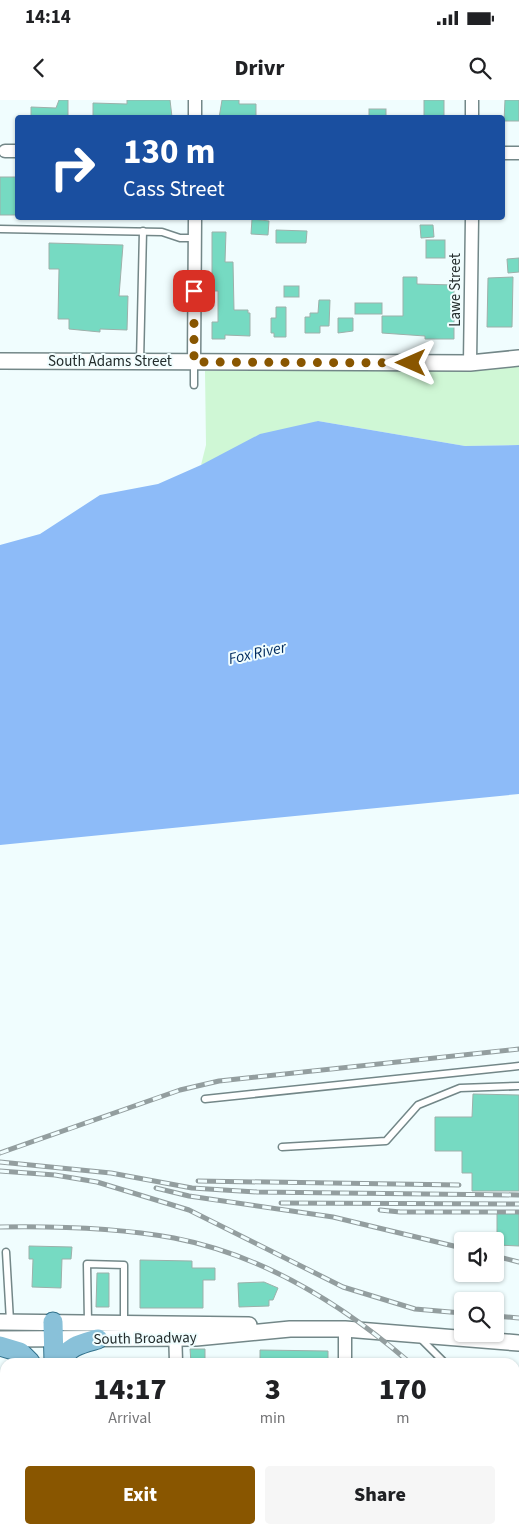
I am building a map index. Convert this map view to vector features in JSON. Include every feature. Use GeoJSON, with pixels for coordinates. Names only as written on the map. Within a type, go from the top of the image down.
{"type":"FeatureCollection","features":[{"type":"Feature","properties":{"kind":"main road"},"geometry":{"type":"LineString","coordinates":[[43,1358],[48,1331]]}},
{"type":"Feature","properties":{"kind":"main road"},"geometry":{"type":"LineString","coordinates":[[48,1331],[53,1358]]}},
{"type":"Feature","properties":{"kind":"main road"},"geometry":{"type":"LineString","coordinates":[[64,1358],[72,1348],[98,1339]]}},
{"type":"Feature","properties":{"kind":"main road"},"geometry":{"type":"LineString","coordinates":[[0,1346],[20,1352],[26,1358]]}},
{"type":"Feature","properties":{"kind":"street"},"geometry":{"type":"LineString","coordinates":[[195,100],[195,115]]}},
{"type":"Feature","properties":{"kind":"street"},"geometry":{"type":"LineString","coordinates":[[472,100],[472,115]]}},
{"type":"Feature","properties":{"kind":"street"},"geometry":{"type":"LineString","coordinates":[[505,152],[519,153]]}},
{"type":"Feature","properties":{"kind":"street"},"geometry":{"type":"LineString","coordinates":[[194,220],[194,362]]}},
{"type":"Feature","properties":{"kind":"street","name":"Lawe Street"},"geometry":{"type":"LineString","coordinates":[[470,363],[472,220]]}},
{"type":"Feature","properties":{"kind":"street","name":"South Adams Street"},"geometry":{"type":"LineString","coordinates":[[0,361],[470,363],[519,358]]}},
{"type":"Feature","properties":{"kind":"street","name":"South Broadway"},"geometry":{"type":"LineString","coordinates":[[5,1322],[98,1339],[175,1331],[345,1329],[519,1343]]}},
{"type":"Feature","properties":{"kind":"street","name":"South Broadway"},"geometry":{"type":"LineString","coordinates":[[0,1339],[88,1322],[124,1323],[175,1331]]}},
{"type":"Feature","properties":{"kind":"street"},"geometry":{"type":"LineString","coordinates":[[345,1329],[345,1358]]}},
{"type":"Feature","properties":{"kind":"street"},"geometry":{"type":"LineString","coordinates":[[175,1331],[176,1358]]}},
{"type":"Feature","properties":{"kind":"lane"},"geometry":{"type":"LineString","coordinates":[[0,229],[162,232],[180,238],[194,238]]}},
{"type":"Feature","properties":{"kind":"lane"},"geometry":{"type":"LineString","coordinates":[[140,362],[143,232]]}},
{"type":"Feature","properties":{"kind":"lane"},"geometry":{"type":"LineString","coordinates":[[194,362],[194,385]]}},
{"type":"Feature","properties":{"kind":"lane"},"geometry":{"type":"LineString","coordinates":[[205,1099],[519,1066]]}},
{"type":"Feature","properties":{"kind":"lane"},"geometry":{"type":"LineString","coordinates":[[282,1147],[386,1141],[418,1105],[460,1088],[519,1086]]}},
{"type":"Feature","properties":{"kind":"lane"},"geometry":{"type":"LineString","coordinates":[[5,1322],[6,1252]]}},
{"type":"Feature","properties":{"kind":"lane"},"geometry":{"type":"LineString","coordinates":[[88,1322],[87,1264],[124,1265],[124,1323]]}},
{"type":"Feature","properties":{"kind":"lane"},"geometry":{"type":"LineString","coordinates":[[415,1334],[440,1358]]}},
{"type":"Feature","properties":{"kind":"green space"},"geometry":{"type":"Polygon","coordinates":[[[519,366],[519,445],[465,446],[318,421],[201,465],[206,445],[205,371],[476,371],[519,366]]]}},
{"type":"Feature","properties":{"kind":"water","name":"Fox River"},"geometry":{"type":"Polygon","coordinates":[[[318,421],[465,446],[519,445],[519,794],[0,845],[0,545],[40,534],[100,495],[158,484],[201,465],[260,434],[318,421]]]}},
{"type":"Feature","properties":{"kind":"building"},"geometry":{"type":"Polygon","coordinates":[[[59,100],[68,100],[68,115],[31,115],[31,107],[56,108],[59,100]]]}},
{"type":"Feature","properties":{"kind":"building"},"geometry":{"type":"Polygon","coordinates":[[[127,100],[170,100],[172,115],[93,115],[93,103],[127,104],[127,100]]]}},
{"type":"Feature","properties":{"kind":"building"},"geometry":{"type":"Polygon","coordinates":[[[222,100],[239,100],[239,104],[256,104],[256,115],[220,115],[222,100]]]}},
{"type":"Feature","properties":{"kind":"building"},"geometry":{"type":"Polygon","coordinates":[[[424,100],[444,100],[444,115],[424,115],[424,100]]]}},
{"type":"Feature","properties":{"kind":"building"},"geometry":{"type":"Polygon","coordinates":[[[505,100],[519,100],[519,121],[505,121],[505,100]]]}},
{"type":"Feature","properties":{"kind":"building"},"geometry":{"type":"Polygon","coordinates":[[[369,109],[386,109],[386,115],[369,115],[369,109]]]}},
{"type":"Feature","properties":{"kind":"building"},"geometry":{"type":"Polygon","coordinates":[[[0,177],[15,177],[15,215],[0,215],[0,177]]]}},
{"type":"Feature","properties":{"kind":"building"},"geometry":{"type":"Polygon","coordinates":[[[252,220],[269,221],[268,235],[251,234],[252,220]]]}},
{"type":"Feature","properties":{"kind":"building"},"geometry":{"type":"Polygon","coordinates":[[[420,225],[433,225],[434,237],[421,238],[420,225]]]}},
{"type":"Feature","properties":{"kind":"building"},"geometry":{"type":"Polygon","coordinates":[[[276,230],[307,231],[306,243],[276,243],[276,230]]]}},
{"type":"Feature","properties":{"kind":"building"},"geometry":{"type":"Polygon","coordinates":[[[212,232],[226,232],[225,262],[233,262],[234,310],[248,310],[248,313],[250,313],[250,336],[225,335],[225,339],[212,339],[212,322],[218,322],[218,291],[212,291],[212,232]]]}},
{"type":"Feature","properties":{"kind":"building"},"geometry":{"type":"Polygon","coordinates":[[[426,240],[445,240],[445,258],[426,258],[426,240]]]}},
{"type":"Feature","properties":{"kind":"building"},"geometry":{"type":"Polygon","coordinates":[[[49,243],[123,245],[119,296],[128,296],[127,330],[100,329],[100,332],[69,329],[69,319],[58,319],[59,269],[49,269],[49,243]]]}},
{"type":"Feature","properties":{"kind":"building"},"geometry":{"type":"Polygon","coordinates":[[[519,258],[519,272],[508,273],[507,259],[519,258]]]}},
{"type":"Feature","properties":{"kind":"building"},"geometry":{"type":"Polygon","coordinates":[[[403,277],[417,277],[417,284],[454,285],[454,339],[425,339],[425,336],[382,333],[382,316],[403,316],[403,277]]]}},
{"type":"Feature","properties":{"kind":"building"},"geometry":{"type":"Polygon","coordinates":[[[513,277],[512,327],[487,327],[488,278],[513,277]]]}},
{"type":"Feature","properties":{"kind":"building"},"geometry":{"type":"Polygon","coordinates":[[[284,286],[299,286],[299,297],[284,297],[284,286]]]}},
{"type":"Feature","properties":{"kind":"building"},"geometry":{"type":"Polygon","coordinates":[[[319,300],[330,300],[329,326],[320,326],[320,333],[305,333],[305,317],[310,317],[310,313],[318,313],[319,300]]]}},
{"type":"Feature","properties":{"kind":"building"},"geometry":{"type":"Polygon","coordinates":[[[355,303],[382,303],[382,314],[355,314],[355,303]]]}},
{"type":"Feature","properties":{"kind":"building"},"geometry":{"type":"Polygon","coordinates":[[[276,307],[286,307],[286,337],[274,337],[274,333],[271,333],[271,318],[276,318],[276,307]]]}},
{"type":"Feature","properties":{"kind":"building"},"geometry":{"type":"Polygon","coordinates":[[[338,318],[353,318],[353,331],[338,333],[338,318]]]}},
{"type":"Feature","properties":{"kind":"building"},"geometry":{"type":"Polygon","coordinates":[[[473,1094],[519,1095],[519,1191],[472,1191],[472,1173],[462,1173],[462,1151],[435,1151],[435,1117],[472,1117],[473,1094]]]}},
{"type":"Feature","properties":{"kind":"building"},"geometry":{"type":"Polygon","coordinates":[[[497,1213],[519,1213],[519,1246],[504,1245],[504,1232],[497,1232],[497,1213]]]}},
{"type":"Feature","properties":{"kind":"building"},"geometry":{"type":"Polygon","coordinates":[[[29,1246],[72,1247],[71,1259],[62,1259],[61,1288],[32,1287],[33,1259],[29,1259],[29,1246]]]}},
{"type":"Feature","properties":{"kind":"building"},"geometry":{"type":"Polygon","coordinates":[[[140,1260],[192,1261],[192,1268],[215,1268],[215,1280],[203,1280],[203,1308],[140,1308],[140,1260]]]}},
{"type":"Feature","properties":{"kind":"building"},"geometry":{"type":"Polygon","coordinates":[[[97,1273],[109,1273],[109,1307],[96,1307],[97,1273]]]}},
{"type":"Feature","properties":{"kind":"building"},"geometry":{"type":"Polygon","coordinates":[[[264,1282],[278,1288],[273,1300],[269,1300],[269,1306],[239,1307],[238,1283],[264,1282]]]}},
{"type":"Feature","properties":{"kind":"building"},"geometry":{"type":"Polygon","coordinates":[[[190,1349],[205,1349],[205,1358],[191,1358],[190,1349]]]}},
{"type":"Feature","properties":{"kind":"building"},"geometry":{"type":"Polygon","coordinates":[[[260,1350],[328,1351],[328,1358],[260,1358],[260,1350]]]}},
{"type":"Feature","properties":{"kind":"railway"},"geometry":{"type":"LineString","coordinates":[[0,1153],[180,1090],[219,1081],[519,1049]]}},
{"type":"Feature","properties":{"kind":"railway"},"geometry":{"type":"LineString","coordinates":[[0,1162],[111,1173],[192,1188],[257,1192],[519,1195]]}},
{"type":"Feature","properties":{"kind":"railway"},"geometry":{"type":"LineString","coordinates":[[0,1171],[55,1175],[97,1182],[189,1210],[343,1287],[415,1309],[454,1312]]}},
{"type":"Feature","properties":{"kind":"railway"},"geometry":{"type":"LineString","coordinates":[[198,1181],[459,1185]]}},
{"type":"Feature","properties":{"kind":"railway"},"geometry":{"type":"LineString","coordinates":[[156,1188],[189,1196],[333,1217],[454,1246]]}},
{"type":"Feature","properties":{"kind":"railway"},"geometry":{"type":"LineString","coordinates":[[281,1203],[519,1204]]}},
{"type":"Feature","properties":{"kind":"railway"},"geometry":{"type":"LineString","coordinates":[[380,1210],[400,1212],[519,1212]]}},
{"type":"Feature","properties":{"kind":"railway"},"geometry":{"type":"LineString","coordinates":[[0,1227],[65,1227],[153,1235],[207,1246],[238,1256],[269,1269],[328,1302],[404,1358]]}},
{"type":"Feature","properties":{"kind":"railway"},"geometry":{"type":"LineString","coordinates":[[504,1258],[519,1262]]}},
{"type":"Feature","properties":{"kind":"railway"},"geometry":{"type":"LineString","coordinates":[[504,1317],[519,1318]]}},
{"type":"Feature","properties":{"kind":"route"},"geometry":{"type":"LineString","coordinates":[[194,291],[194,362],[411,363]]}}]}
